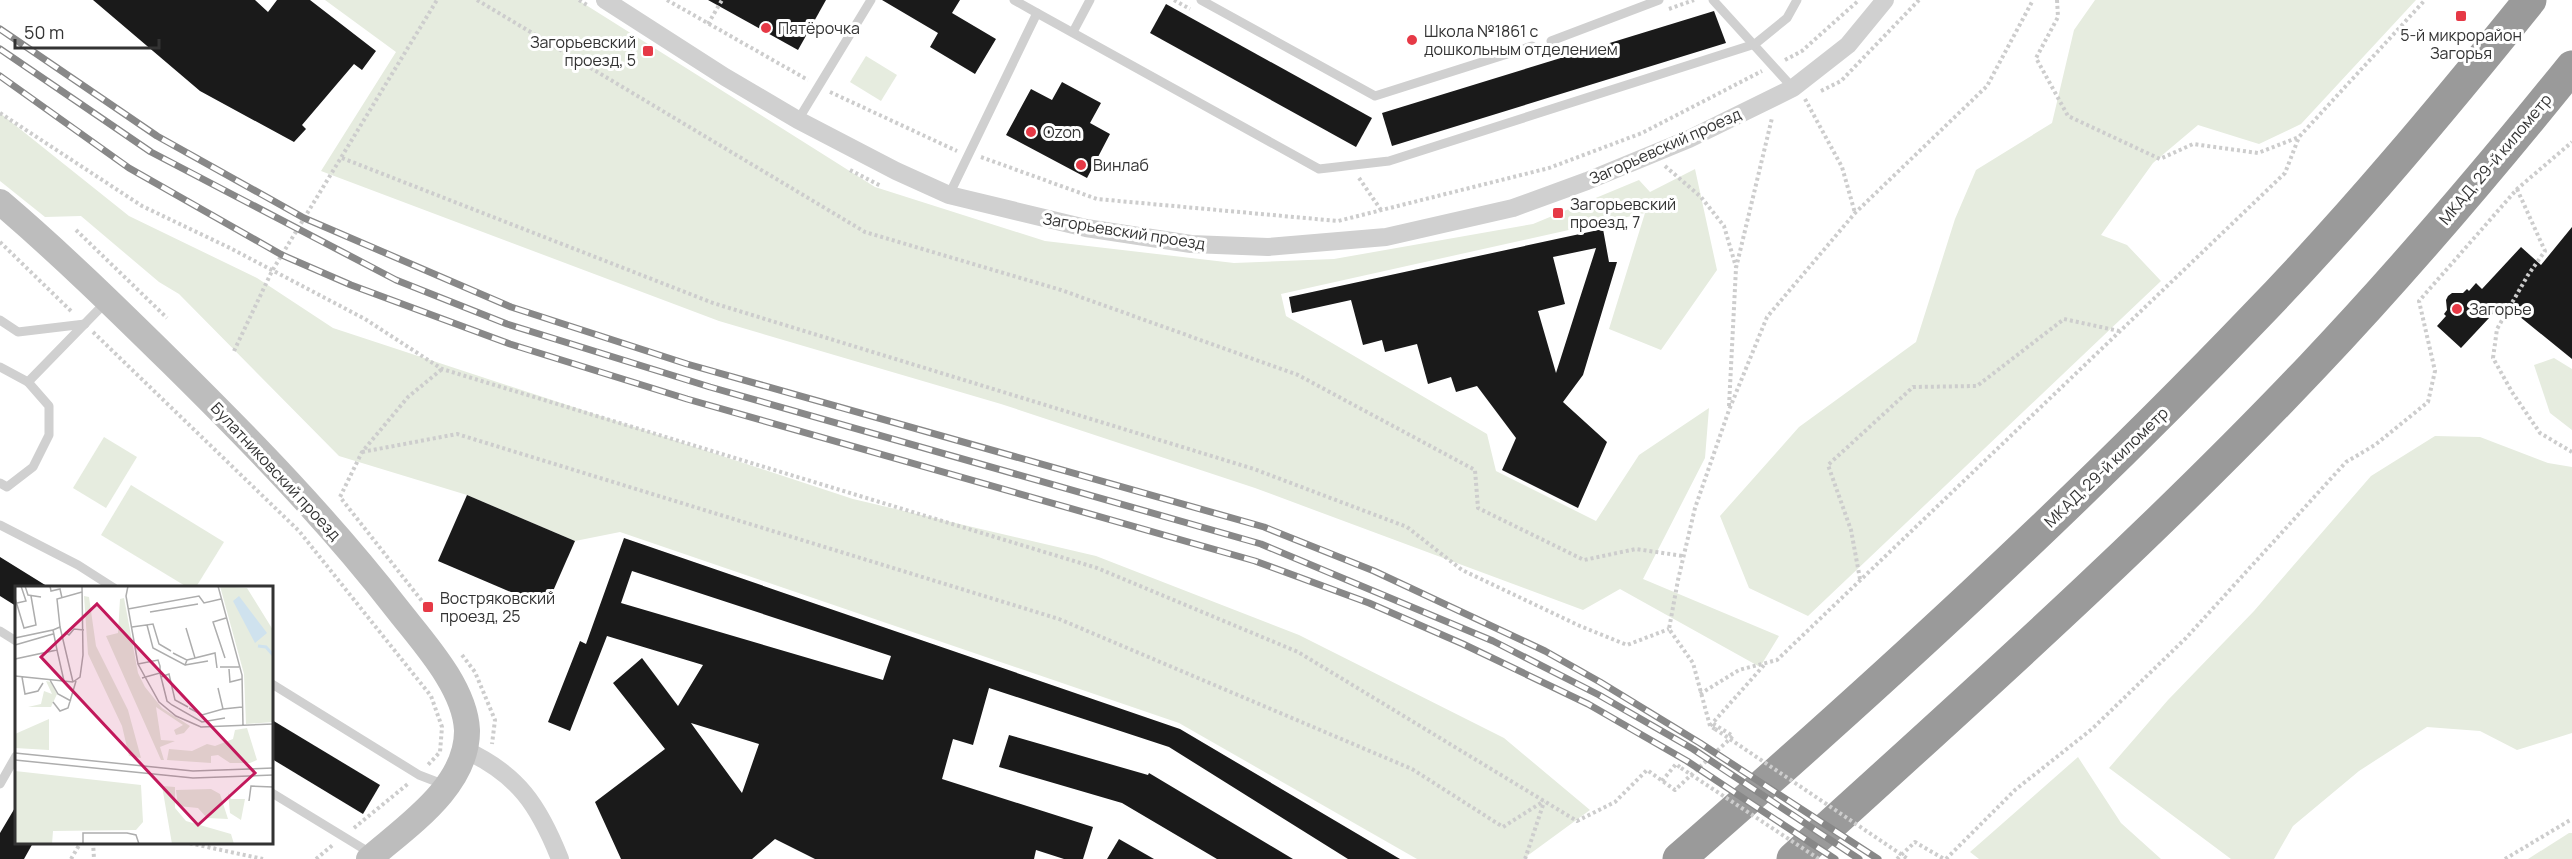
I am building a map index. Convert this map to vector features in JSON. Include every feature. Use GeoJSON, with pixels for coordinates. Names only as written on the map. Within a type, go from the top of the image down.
{"type":"FeatureCollection","features":[{"type":"Feature","properties":{"kind":"highway","name":"МКАД, 29-й километр"},"geometry":{"type":"LineString","coordinates":[[1679,859],[1916,647],[2087,487],[2180,394],[2340,226],[2530,0]]}},
{"type":"Feature","properties":{"kind":"highway","name":"МКАД, 29-й километр"},"geometry":{"type":"LineString","coordinates":[[1793,859],[1975,695],[2139,540],[2312,367],[2395,276],[2564,77]]}},
{"type":"Feature","properties":{"kind":"street","name":"Загорьевский проезд"},"geometry":{"type":"LineString","coordinates":[[597,3],[798,120],[896,171],[950,195],[1086,228],[1191,244],[1268,247],[1386,237],[1513,208],[1797,97],[1848,45],[1885,0]]}},
{"type":"Feature","properties":{"kind":"street","name":"Булатниковский проезд"},"geometry":{"type":"LineString","coordinates":[[0,202],[108,301],[285,478],[383,591],[431,651],[457,693],[467,728],[465,750],[448,786]]}},
{"type":"Feature","properties":{"kind":"street"},"geometry":{"type":"LineString","coordinates":[[465,750],[490,761],[508,774],[523,790],[553,842],[560,859]]}},
{"type":"Feature","properties":{"kind":"street"},"geometry":{"type":"LineString","coordinates":[[372,857],[448,786]]}},
{"type":"Feature","properties":{"kind":"lane"},"geometry":{"type":"LineString","coordinates":[[798,120],[871,0]]}},
{"type":"Feature","properties":{"kind":"lane"},"geometry":{"type":"LineString","coordinates":[[1014,0],[1319,169],[1389,161],[1755,44],[1787,18],[1797,0]]}},
{"type":"Feature","properties":{"kind":"lane"},"geometry":{"type":"LineString","coordinates":[[1073,32],[1090,0]]}},
{"type":"Feature","properties":{"kind":"lane"},"geometry":{"type":"LineString","coordinates":[[1201,0],[1375,96],[1532,46]]}},
{"type":"Feature","properties":{"kind":"lane"},"geometry":{"type":"LineString","coordinates":[[1551,41],[1659,0]]}},
{"type":"Feature","properties":{"kind":"lane"},"geometry":{"type":"LineString","coordinates":[[1713,0],[1755,44],[1797,97]]}},
{"type":"Feature","properties":{"kind":"lane"},"geometry":{"type":"LineString","coordinates":[[950,195],[1037,13]]}},
{"type":"Feature","properties":{"kind":"lane"},"geometry":{"type":"LineString","coordinates":[[28,382],[108,301]]}},
{"type":"Feature","properties":{"kind":"lane"},"geometry":{"type":"LineString","coordinates":[[0,320],[18,332],[85,324]]}},
{"type":"Feature","properties":{"kind":"lane"},"geometry":{"type":"LineString","coordinates":[[0,367],[28,382],[49,406],[49,435],[33,467],[7,487],[0,483]]}},
{"type":"Feature","properties":{"kind":"lane"},"geometry":{"type":"LineString","coordinates":[[0,525],[111,586]]}},
{"type":"Feature","properties":{"kind":"lane"},"geometry":{"type":"LineString","coordinates":[[0,631],[15,639]]}},
{"type":"Feature","properties":{"kind":"lane"},"geometry":{"type":"LineString","coordinates":[[273,685],[419,775],[448,786]]}},
{"type":"Feature","properties":{"kind":"lane"},"geometry":{"type":"LineString","coordinates":[[0,784],[15,758]]}},
{"type":"Feature","properties":{"kind":"lane"},"geometry":{"type":"LineString","coordinates":[[273,794],[344,836],[372,857]]}},
{"type":"Feature","properties":{"kind":"path"},"geometry":{"type":"LineString","coordinates":[[234,351],[272,271],[437,0]]}},
{"type":"Feature","properties":{"kind":"path"},"geometry":{"type":"LineString","coordinates":[[477,0],[865,232],[1061,290],[1298,375],[1475,470],[1478,508],[1584,560],[1636,549],[1683,556]]}},
{"type":"Feature","properties":{"kind":"path"},"geometry":{"type":"LineString","coordinates":[[579,0],[597,3]]}},
{"type":"Feature","properties":{"kind":"path"},"geometry":{"type":"LineString","coordinates":[[708,24],[722,0]]}},
{"type":"Feature","properties":{"kind":"path"},"geometry":{"type":"LineString","coordinates":[[1855,213],[1842,167],[1797,97],[1841,81],[1919,0]]}},
{"type":"Feature","properties":{"kind":"path"},"geometry":{"type":"LineString","coordinates":[[1908,859],[1715,729],[1700,694],[1694,663],[1669,628],[1695,508],[1729,410],[1767,317],[1855,213],[1986,86],[2033,0]]}},
{"type":"Feature","properties":{"kind":"path"},"geometry":{"type":"LineString","coordinates":[[2057,0],[2058,17],[2036,58],[2068,116],[2160,159],[2193,144],[2258,153],[2299,137]]}},
{"type":"Feature","properties":{"kind":"path"},"geometry":{"type":"LineString","coordinates":[[1700,694],[1739,670],[1777,660],[2285,173],[2299,137],[2425,0]]}},
{"type":"Feature","properties":{"kind":"path"},"geometry":{"type":"LineString","coordinates":[[0,112],[142,206],[230,248],[365,319],[442,369],[1096,568],[1298,652],[1577,821],[1615,802],[1647,770],[1675,790],[1733,736],[1711,724]]}},
{"type":"Feature","properties":{"kind":"path"},"geometry":{"type":"LineString","coordinates":[[1729,410],[1736,268],[1773,114],[1763,118]]}},
{"type":"Feature","properties":{"kind":"path"},"geometry":{"type":"LineString","coordinates":[[1897,859],[1915,842],[1945,859],[2015,790],[2092,729],[2186,638],[2346,462],[2375,445],[2428,402],[2435,371],[2419,301],[2517,189],[2572,142]]}},
{"type":"Feature","properties":{"kind":"path"},"geometry":{"type":"LineString","coordinates":[[342,158],[713,303],[1254,468],[1407,527],[1462,570],[1580,626],[1627,645],[1669,628]]}},
{"type":"Feature","properties":{"kind":"path"},"geometry":{"type":"LineString","coordinates":[[1673,160],[1664,165],[1701,197],[1724,226],[1736,268]]}},
{"type":"Feature","properties":{"kind":"path"},"geometry":{"type":"LineString","coordinates":[[1351,165],[1381,210]]}},
{"type":"Feature","properties":{"kind":"path"},"geometry":{"type":"LineString","coordinates":[[848,169],[868,181],[889,189]]}},
{"type":"Feature","properties":{"kind":"path"},"geometry":{"type":"LineString","coordinates":[[2517,189],[2545,251],[2528,275],[2497,329],[2493,358],[2512,392],[2540,433],[2572,452]]}},
{"type":"Feature","properties":{"kind":"path"},"geometry":{"type":"LineString","coordinates":[[76,230],[167,318]]}},
{"type":"Feature","properties":{"kind":"path"},"geometry":{"type":"LineString","coordinates":[[0,242],[299,531],[431,696],[442,727],[440,752],[419,775],[316,859]]}},
{"type":"Feature","properties":{"kind":"path"},"geometry":{"type":"LineString","coordinates":[[1860,579],[1851,530],[1828,465],[1913,387],[1977,386],[2064,319],[2120,331]]}},
{"type":"Feature","properties":{"kind":"path"},"geometry":{"type":"LineString","coordinates":[[412,587],[340,497],[362,452],[408,398],[442,369]]}},
{"type":"Feature","properties":{"kind":"path"},"geometry":{"type":"LineString","coordinates":[[362,452],[457,434],[1059,619],[1412,769],[1503,827],[1544,801]]}},
{"type":"Feature","properties":{"kind":"path"},"geometry":{"type":"LineString","coordinates":[[1711,724],[1766,663]]}},
{"type":"Feature","properties":{"kind":"path"},"geometry":{"type":"LineString","coordinates":[[1662,781],[1676,764],[1819,859]]}},
{"type":"Feature","properties":{"kind":"path"},"geometry":{"type":"LineString","coordinates":[[1525,859],[1544,801]]}},
{"type":"Feature","properties":{"kind":"path"},"geometry":{"type":"LineString","coordinates":[[2505,859],[2572,819]]}},
{"type":"Feature","properties":{"kind":"path"},"geometry":{"type":"LineString","coordinates":[[71,859],[80,844]]}},
{"type":"Feature","properties":{"kind":"path"},"geometry":{"type":"LineString","coordinates":[[93,844],[94,859]]}},
{"type":"Feature","properties":{"kind":"path"},"geometry":{"type":"LineString","coordinates":[[189,844],[263,859]]}},
{"type":"Feature","properties":{"kind":"shaded area"},"geometry":{"type":"Polygon","coordinates":[[[325,0],[578,0],[875,187],[1045,241],[1234,263],[1334,259],[1533,224],[1639,180],[1650,192],[1695,169],[1717,270],[1661,350],[1609,329],[1645,213],[1281,294],[1286,316],[1487,434],[1496,471],[1596,521],[1639,455],[1709,408],[1705,458],[1643,579],[1779,636],[1760,667],[1620,589],[1583,610],[1255,488],[1001,404],[719,321],[321,171],[396,52],[325,0]]]}},
{"type":"Feature","properties":{"kind":"shaded area"},"geometry":{"type":"Polygon","coordinates":[[[2095,0],[2416,0],[2301,124],[2259,144],[2198,125],[2153,163],[2101,235],[2127,245],[2161,281],[1808,616],[1749,588],[1720,516],[1799,427],[1916,342],[1955,219],[1976,170],[2052,123],[2074,30],[2095,0]]]}},
{"type":"Feature","properties":{"kind":"shaded area"},"geometry":{"type":"Polygon","coordinates":[[[866,56],[897,75],[881,101],[850,82],[866,56]]]}},
{"type":"Feature","properties":{"kind":"shaded area"},"geometry":{"type":"Polygon","coordinates":[[[0,113],[129,216],[257,278],[333,328],[853,499],[1096,556],[1299,635],[1504,738],[1590,810],[1523,859],[1417,859],[1179,723],[620,532],[575,541],[467,495],[339,456],[179,294],[159,282],[81,216],[45,217],[0,181],[0,113]]]}},
{"type":"Feature","properties":{"kind":"shaded area"},"geometry":{"type":"Polygon","coordinates":[[[2554,358],[2572,369],[2572,430],[2550,413],[2534,365],[2554,358]]]}},
{"type":"Feature","properties":{"kind":"shaded area"},"geometry":{"type":"Polygon","coordinates":[[[2435,436],[2480,437],[2548,463],[2572,467],[2572,733],[2517,750],[2480,731],[2427,727],[2359,771],[2293,826],[2274,859],[2231,859],[2109,768],[2168,700],[2254,611],[2371,476],[2435,436]]]}},
{"type":"Feature","properties":{"kind":"shaded area"},"geometry":{"type":"Polygon","coordinates":[[[104,437],[137,457],[106,508],[73,488],[104,437]]]}},
{"type":"Feature","properties":{"kind":"shaded area"},"geometry":{"type":"Polygon","coordinates":[[[131,485],[224,542],[197,586],[185,586],[101,535],[131,485]]]}},
{"type":"Feature","properties":{"kind":"shaded area"},"geometry":{"type":"Polygon","coordinates":[[[2078,757],[2121,823],[2161,859],[1979,859],[1970,852],[2078,757]]]}},
{"type":"Feature","properties":{"kind":"shaded area"},"geometry":{"type":"Polygon","coordinates":[[[2572,833],[2572,859],[2528,859],[2572,833]]]}},
{"type":"Feature","properties":{"kind":"building"},"geometry":{"type":"Polygon","coordinates":[[[93,0],[255,0],[268,12],[277,0],[310,0],[376,51],[362,70],[354,64],[302,125],[306,129],[294,142],[200,91],[93,0]]]}},
{"type":"Feature","properties":{"kind":"building"},"geometry":{"type":"Polygon","coordinates":[[[708,0],[826,0],[798,50],[708,0]]]}},
{"type":"Feature","properties":{"kind":"building"},"geometry":{"type":"Polygon","coordinates":[[[882,0],[960,0],[952,13],[996,39],[975,74],[930,47],[938,33],[882,0]]]}},
{"type":"Feature","properties":{"kind":"building"},"geometry":{"type":"Polygon","coordinates":[[[1166,4],[1372,118],[1356,147],[1150,33],[1166,4]]]}},
{"type":"Feature","properties":{"kind":"building"},"geometry":{"type":"Polygon","coordinates":[[[1714,11],[1726,43],[1392,146],[1382,113],[1714,11]]]}},
{"type":"Feature","properties":{"kind":"building"},"geometry":{"type":"Polygon","coordinates":[[[1062,82],[1101,103],[1090,123],[1110,134],[1087,178],[1006,135],[1031,89],[1052,100],[1062,82]]]}},
{"type":"Feature","properties":{"kind":"building"},"geometry":{"type":"Polygon","coordinates":[[[2572,227],[2572,359],[2503,303],[2461,348],[2437,326],[2446,316],[2444,314],[2447,310],[2446,300],[2452,293],[2463,293],[2467,289],[2469,291],[2476,283],[2482,289],[2521,247],[2541,265],[2572,227]]]}},
{"type":"Feature","properties":{"kind":"building"},"geometry":{"type":"Polygon","coordinates":[[[1603,229],[1609,262],[1617,262],[1583,375],[1563,402],[1607,442],[1578,508],[1502,470],[1516,438],[1477,386],[1456,392],[1451,377],[1428,384],[1417,344],[1385,352],[1382,340],[1363,345],[1351,300],[1292,313],[1289,297],[1603,229]],[[1596,248],[1553,257],[1565,304],[1538,311],[1556,373],[1596,248]]]}},
{"type":"Feature","properties":{"kind":"building"},"geometry":{"type":"Polygon","coordinates":[[[467,495],[575,541],[546,607],[438,561],[467,495]]]}},
{"type":"Feature","properties":{"kind":"building"},"geometry":{"type":"Polygon","coordinates":[[[624,538],[1180,729],[1400,859],[1348,859],[1169,747],[989,688],[973,745],[953,739],[942,779],[1093,827],[1083,859],[1064,859],[1036,850],[1034,859],[815,859],[775,839],[752,859],[621,859],[595,802],[665,749],[613,683],[642,658],[678,706],[703,665],[607,636],[570,731],[548,722],[580,641],[586,644],[624,538]],[[632,571],[621,603],[883,680],[891,656],[632,571]],[[691,723],[696,730],[742,793],[759,744],[691,723]]]}},
{"type":"Feature","properties":{"kind":"building"},"geometry":{"type":"Polygon","coordinates":[[[0,557],[47,586],[15,586],[15,605],[0,596],[0,557]]]}},
{"type":"Feature","properties":{"kind":"building"},"geometry":{"type":"Polygon","coordinates":[[[273,721],[380,785],[363,814],[273,760],[273,721]]]}},
{"type":"Feature","properties":{"kind":"building"},"geometry":{"type":"Polygon","coordinates":[[[1009,735],[1148,775],[1149,773],[1293,859],[1217,859],[1122,803],[999,767],[1009,735]]]}},
{"type":"Feature","properties":{"kind":"building"},"geometry":{"type":"Polygon","coordinates":[[[15,808],[15,844],[32,844],[24,859],[0,859],[0,833],[15,808]]]}},
{"type":"Feature","properties":{"kind":"building"},"geometry":{"type":"Polygon","coordinates":[[[1119,839],[1154,859],[1107,859],[1119,839]]]}},
{"type":"Feature","properties":{"kind":"railway"},"geometry":{"type":"LineString","coordinates":[[0,29],[157,136],[304,218],[511,307],[687,364],[1264,527],[1374,571],[1545,651],[1600,682],[1700,743],[1878,859]]}},
{"type":"Feature","properties":{"kind":"railway"},"geometry":{"type":"LineString","coordinates":[[0,49],[151,152],[396,280],[507,324],[710,387],[1261,544],[1493,641],[1599,695],[1693,749],[1859,859]]}},
{"type":"Feature","properties":{"kind":"railway"},"geometry":{"type":"LineString","coordinates":[[0,76],[129,168],[282,255],[351,285],[510,344],[687,399],[1255,561],[1369,603],[1463,644],[1588,704],[1687,761],[1835,859]]}},
{"type":"Feature","properties":{"kind":"place","name":"5-й микрорайон Загорья"},"geometry":{"type":"Point","coordinates":[2461,16]}},
{"type":"Feature","properties":{"kind":"place","name":"Пятёрочка"},"geometry":{"type":"Point","coordinates":[766,28]}},
{"type":"Feature","properties":{"kind":"place","name":"Школа №1861 с дошкольным отделением"},"geometry":{"type":"Point","coordinates":[1412,40]}},
{"type":"Feature","properties":{"kind":"place","name":"Загорьевский проезд, 5"},"geometry":{"type":"Point","coordinates":[648,51]}},
{"type":"Feature","properties":{"kind":"place","name":"Ozon"},"geometry":{"type":"Point","coordinates":[1031,132]}},
{"type":"Feature","properties":{"kind":"place","name":"Винлаб"},"geometry":{"type":"Point","coordinates":[1081,165]}},
{"type":"Feature","properties":{"kind":"place","name":"Загорьевский проезд, 7"},"geometry":{"type":"Point","coordinates":[1558,213]}},
{"type":"Feature","properties":{"kind":"place","name":"Загорье"},"geometry":{"type":"Point","coordinates":[2457,309]}},
{"type":"Feature","properties":{"kind":"place","name":"Востряковский проезд, 25"},"geometry":{"type":"Point","coordinates":[428,607]}}]}
